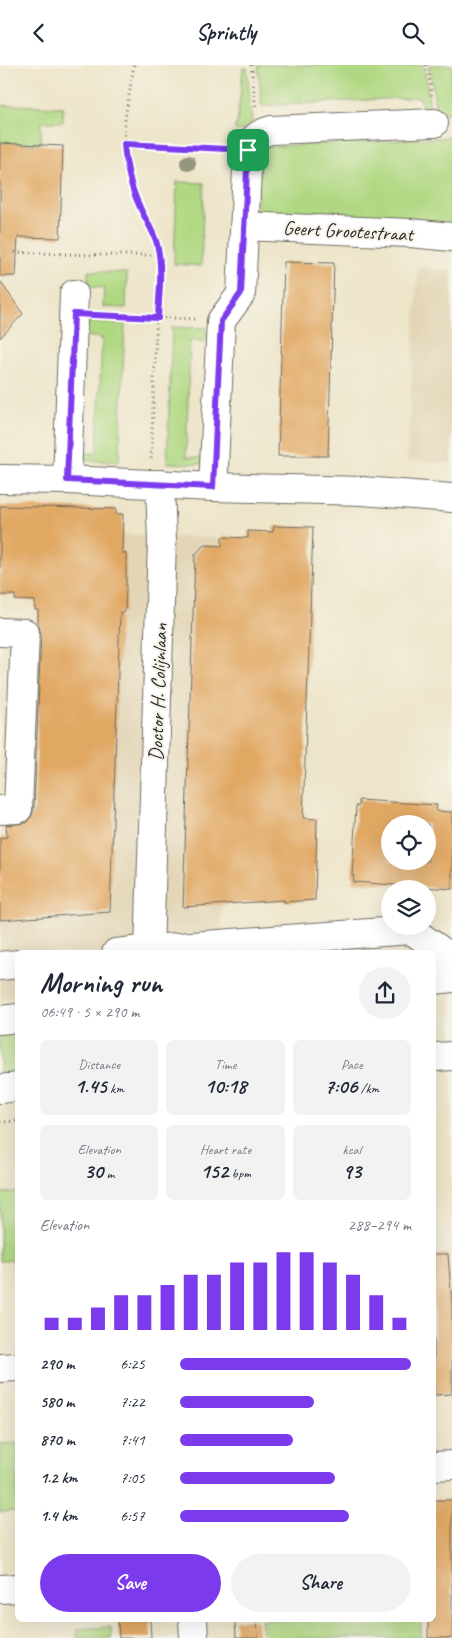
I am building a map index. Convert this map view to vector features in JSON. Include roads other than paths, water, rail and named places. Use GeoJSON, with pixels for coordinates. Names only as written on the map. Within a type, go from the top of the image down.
{"type":"FeatureCollection","features":[{"type":"Feature","properties":{"kind":"street"},"geometry":{"type":"LineString","coordinates":[[213,487],[221,321],[241,293],[244,226],[254,142],[271,130],[434,123]]}},
{"type":"Feature","properties":{"kind":"street","name":"Geert Grootestraat"},"geometry":{"type":"LineString","coordinates":[[244,226],[410,233],[452,237]]}},
{"type":"Feature","properties":{"kind":"street"},"geometry":{"type":"LineString","coordinates":[[67,480],[74,304]]}},
{"type":"Feature","properties":{"kind":"street"},"geometry":{"type":"LineString","coordinates":[[0,479],[362,491],[452,498]]}},
{"type":"Feature","properties":{"kind":"street","name":"Doctor H. Colijnlaan"},"geometry":{"type":"LineString","coordinates":[[150,950],[162,541],[160,484]]}},
{"type":"Feature","properties":{"kind":"street"},"geometry":{"type":"LineString","coordinates":[[0,632],[25,633],[18,809],[0,810]]}},
{"type":"Feature","properties":{"kind":"street"},"geometry":{"type":"LineString","coordinates":[[162,950],[411,930],[452,958]]}},
{"type":"Feature","properties":{"kind":"street"},"geometry":{"type":"LineString","coordinates":[[0,966],[15,964]]}},
{"type":"Feature","properties":{"kind":"street"},"geometry":{"type":"LineString","coordinates":[[436,980],[452,978]]}},
{"type":"Feature","properties":{"kind":"street"},"geometry":{"type":"LineString","coordinates":[[0,1020],[15,1018]]}},
{"type":"Feature","properties":{"kind":"street"},"geometry":{"type":"LineString","coordinates":[[436,1057],[452,1056]]}},
{"type":"Feature","properties":{"kind":"street"},"geometry":{"type":"LineString","coordinates":[[0,1089],[15,1087]]}},
{"type":"Feature","properties":{"kind":"street"},"geometry":{"type":"LineString","coordinates":[[0,1368],[15,1367]]}},
{"type":"Feature","properties":{"kind":"street"},"geometry":{"type":"LineString","coordinates":[[436,1466],[452,1465]]}},
{"type":"Feature","properties":{"kind":"street"},"geometry":{"type":"LineString","coordinates":[[0,1589],[15,1588]]}},
{"type":"Feature","properties":{"kind":"street"},"geometry":{"type":"LineString","coordinates":[[192,1622],[194,1638]]}}]}
